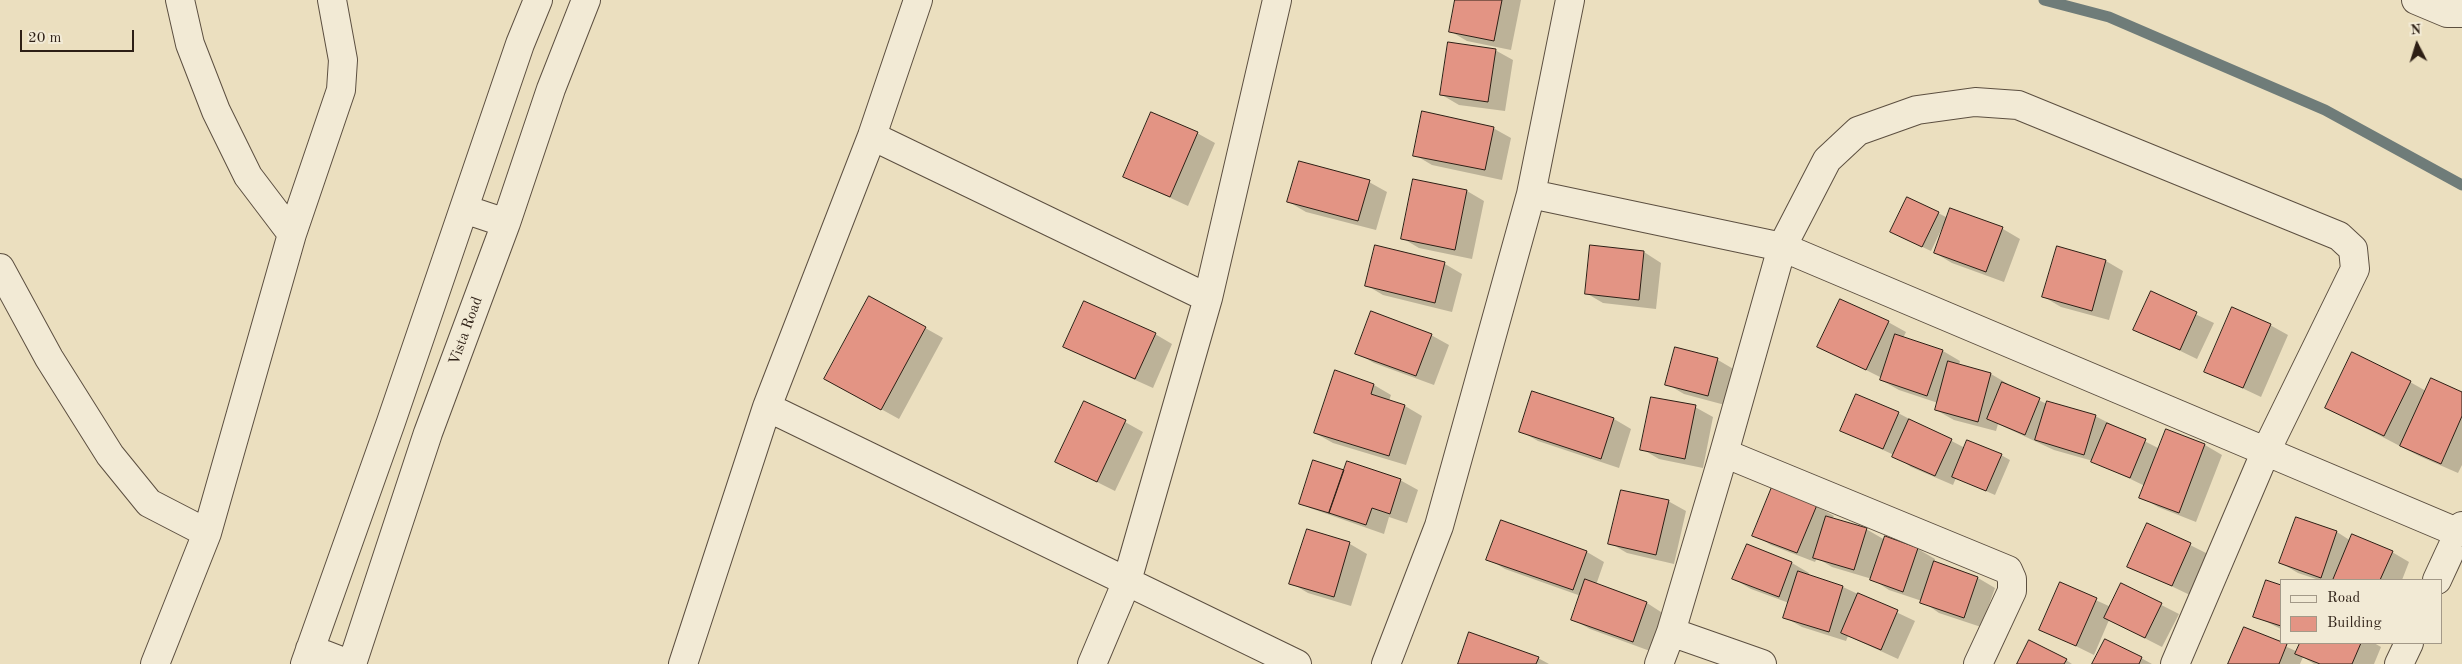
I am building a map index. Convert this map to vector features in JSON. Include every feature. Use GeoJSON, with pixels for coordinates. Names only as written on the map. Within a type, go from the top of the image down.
{"type":"FeatureCollection","features":[{"type":"Feature","properties":{"kind":"street"},"geometry":{"type":"LineString","coordinates":[[180,0],[190,44],[216,111],[248,176],[292,234]]}},
{"type":"Feature","properties":{"kind":"street"},"geometry":{"type":"LineString","coordinates":[[155,664],[207,533],[292,234],[341,90],[342,60],[332,0]]}},
{"type":"Feature","properties":{"kind":"street"},"geometry":{"type":"LineString","coordinates":[[350,664],[307,656],[391,422],[520,44],[538,0]]}},
{"type":"Feature","properties":{"kind":"street"},"geometry":{"type":"LineString","coordinates":[[684,664],[767,407],[872,136],[918,0]]}},
{"type":"Feature","properties":{"kind":"street"},"geometry":{"type":"LineString","coordinates":[[1092,664],[1127,582],[1208,298],[1277,0]]}},
{"type":"Feature","properties":{"kind":"street"},"geometry":{"type":"LineString","coordinates":[[1386,664],[1439,526],[1531,194],[1570,0]]}},
{"type":"Feature","properties":{"kind":"street"},"geometry":{"type":"LineString","coordinates":[[2416,0],[2447,13],[2462,12]]}},
{"type":"Feature","properties":{"kind":"street","name":"Vista Road"},"geometry":{"type":"LineString","coordinates":[[350,664],[428,433],[506,222],[582,1]]}},
{"type":"Feature","properties":{"kind":"street"},"geometry":{"type":"LineString","coordinates":[[1659,664],[1671,632],[1724,453],[1782,247],[1827,160],[1858,131],[1917,110],[1975,102],[2018,105],[2340,236],[2353,249],[2355,269],[2265,453],[2175,664]]}},
{"type":"Feature","properties":{"kind":"street"},"geometry":{"type":"LineString","coordinates":[[872,136],[1208,298]]}},
{"type":"Feature","properties":{"kind":"street"},"geometry":{"type":"LineString","coordinates":[[1531,194],[1782,247],[2265,453],[2460,529],[2437,579]]}},
{"type":"Feature","properties":{"kind":"street"},"geometry":{"type":"LineString","coordinates":[[464,208],[506,222]]}},
{"type":"Feature","properties":{"kind":"street"},"geometry":{"type":"LineString","coordinates":[[0,268],[49,358],[110,455],[150,503],[207,533]]}},
{"type":"Feature","properties":{"kind":"street"},"geometry":{"type":"LineString","coordinates":[[767,407],[1297,664]]}},
{"type":"Feature","properties":{"kind":"street"},"geometry":{"type":"LineString","coordinates":[[391,422],[428,433]]}},
{"type":"Feature","properties":{"kind":"street"},"geometry":{"type":"LineString","coordinates":[[1724,453],[2008,570],[2012,579],[2012,591],[1978,664]]}},
{"type":"Feature","properties":{"kind":"street"},"geometry":{"type":"LineString","coordinates":[[1671,632],[1762,664]]}},
{"type":"Feature","properties":{"kind":"street"},"geometry":{"type":"LineString","coordinates":[[2400,664],[2409,644]]}},
{"type":"Feature","properties":{"kind":"building"},"geometry":{"type":"Polygon","coordinates":[[[1455,0],[1502,0],[1494,41],[1449,32],[1455,0]]]}},
{"type":"Feature","properties":{"kind":"building"},"geometry":{"type":"Polygon","coordinates":[[[1448,42],[1496,49],[1488,102],[1440,95],[1448,42]]]}},
{"type":"Feature","properties":{"kind":"building"},"geometry":{"type":"Polygon","coordinates":[[[1422,111],[1494,127],[1485,170],[1413,156],[1422,111]]]}},
{"type":"Feature","properties":{"kind":"building"},"geometry":{"type":"Polygon","coordinates":[[[1151,112],[1198,132],[1170,197],[1123,177],[1151,112]]]}},
{"type":"Feature","properties":{"kind":"building"},"geometry":{"type":"Polygon","coordinates":[[[1299,161],[1370,180],[1358,221],[1287,202],[1299,161]]]}},
{"type":"Feature","properties":{"kind":"building"},"geometry":{"type":"Polygon","coordinates":[[[1413,179],[1467,190],[1455,250],[1401,239],[1413,179]]]}},
{"type":"Feature","properties":{"kind":"building"},"geometry":{"type":"Polygon","coordinates":[[[1907,197],[1939,212],[1922,247],[1890,232],[1907,197]]]}},
{"type":"Feature","properties":{"kind":"building"},"geometry":{"type":"Polygon","coordinates":[[[1950,208],[2003,227],[1986,272],[1934,253],[1950,208]]]}},
{"type":"Feature","properties":{"kind":"building"},"geometry":{"type":"Polygon","coordinates":[[[1375,245],[1445,262],[1435,303],[1365,286],[1375,245]]]}},
{"type":"Feature","properties":{"kind":"building"},"geometry":{"type":"Polygon","coordinates":[[[1590,245],[1644,251],[1639,300],[1585,294],[1590,245]]]}},
{"type":"Feature","properties":{"kind":"building"},"geometry":{"type":"Polygon","coordinates":[[[2057,246],[2106,260],[2092,311],[2042,297],[2057,246]]]}},
{"type":"Feature","properties":{"kind":"building"},"geometry":{"type":"Polygon","coordinates":[[[2151,291],[2197,312],[2180,350],[2133,330],[2151,291]]]}},
{"type":"Feature","properties":{"kind":"building"},"geometry":{"type":"Polygon","coordinates":[[[869,296],[926,327],[881,410],[824,379],[869,296]]]}},
{"type":"Feature","properties":{"kind":"building"},"geometry":{"type":"Polygon","coordinates":[[[1840,299],[1889,321],[1866,370],[1817,347],[1840,299]]]}},
{"type":"Feature","properties":{"kind":"building"},"geometry":{"type":"Polygon","coordinates":[[[1084,301],[1156,333],[1135,379],[1063,347],[1084,301]]]}},
{"type":"Feature","properties":{"kind":"building"},"geometry":{"type":"Polygon","coordinates":[[[2232,307],[2271,324],[2243,388],[2204,372],[2232,307]]]}},
{"type":"Feature","properties":{"kind":"building"},"geometry":{"type":"Polygon","coordinates":[[[1371,311],[1432,334],[1416,376],[1355,354],[1371,311]]]}},
{"type":"Feature","properties":{"kind":"building"},"geometry":{"type":"Polygon","coordinates":[[[1895,334],[1943,350],[1927,396],[1880,380],[1895,334]]]}},
{"type":"Feature","properties":{"kind":"building"},"geometry":{"type":"Polygon","coordinates":[[[1675,347],[1718,358],[1708,396],[1665,385],[1675,347]]]}},
{"type":"Feature","properties":{"kind":"building"},"geometry":{"type":"Polygon","coordinates":[[[2352,352],[2411,381],[2384,436],[2325,408],[2352,352]]]}},
{"type":"Feature","properties":{"kind":"building"},"geometry":{"type":"Polygon","coordinates":[[[1948,361],[1991,373],[1978,422],[1935,410],[1948,361]]]}},
{"type":"Feature","properties":{"kind":"building"},"geometry":{"type":"Polygon","coordinates":[[[1335,370],[1374,384],[1371,394],[1405,405],[1389,456],[1314,433],[1335,370]]]}},
{"type":"Feature","properties":{"kind":"building"},"geometry":{"type":"Polygon","coordinates":[[[2431,378],[2462,392],[2462,416],[2441,464],[2400,446],[2431,378]]]}},
{"type":"Feature","properties":{"kind":"building"},"geometry":{"type":"Polygon","coordinates":[[[2002,382],[2040,398],[2025,435],[1987,419],[2002,382]]]}},
{"type":"Feature","properties":{"kind":"building"},"geometry":{"type":"Polygon","coordinates":[[[1532,391],[1614,418],[1601,459],[1519,432],[1532,391]]]}},
{"type":"Feature","properties":{"kind":"building"},"geometry":{"type":"Polygon","coordinates":[[[1856,394],[1899,412],[1883,449],[1840,431],[1856,394]]]}},
{"type":"Feature","properties":{"kind":"building"},"geometry":{"type":"Polygon","coordinates":[[[1651,397],[1696,405],[1685,459],[1640,450],[1651,397]]]}},
{"type":"Feature","properties":{"kind":"building"},"geometry":{"type":"Polygon","coordinates":[[[1084,401],[1126,420],[1097,482],[1055,462],[1084,401]]]}},
{"type":"Feature","properties":{"kind":"building"},"geometry":{"type":"Polygon","coordinates":[[[2047,401],[2096,415],[2084,455],[2035,440],[2047,401]]]}},
{"type":"Feature","properties":{"kind":"building"},"geometry":{"type":"Polygon","coordinates":[[[1909,419],[1952,439],[1935,476],[1892,457],[1909,419]]]}},
{"type":"Feature","properties":{"kind":"building"},"geometry":{"type":"Polygon","coordinates":[[[2107,423],[2146,439],[2130,478],[2091,462],[2107,423]]]}},
{"type":"Feature","properties":{"kind":"building"},"geometry":{"type":"Polygon","coordinates":[[[2166,429],[2205,444],[2179,513],[2139,498],[2166,429]]]}},
{"type":"Feature","properties":{"kind":"building"},"geometry":{"type":"Polygon","coordinates":[[[1967,440],[2002,454],[1986,491],[1952,477],[1967,440]]]}},
{"type":"Feature","properties":{"kind":"building"},"geometry":{"type":"Polygon","coordinates":[[[1313,460],[1344,470],[1329,513],[1299,504],[1313,460]]]}},
{"type":"Feature","properties":{"kind":"building"},"geometry":{"type":"Polygon","coordinates":[[[1347,461],[1401,479],[1390,514],[1372,508],[1366,525],[1329,513],[1347,461]]]}},
{"type":"Feature","properties":{"kind":"building"},"geometry":{"type":"Polygon","coordinates":[[[1772,487],[1817,505],[1797,553],[1752,536],[1772,487]]]}},
{"type":"Feature","properties":{"kind":"building"},"geometry":{"type":"Polygon","coordinates":[[[1621,490],[1669,500],[1656,555],[1608,544],[1621,490]]]}},
{"type":"Feature","properties":{"kind":"building"},"geometry":{"type":"Polygon","coordinates":[[[1826,516],[1867,528],[1854,570],[1813,558],[1826,516]]]}},
{"type":"Feature","properties":{"kind":"building"},"geometry":{"type":"Polygon","coordinates":[[[2296,517],[2337,531],[2321,578],[2279,563],[2296,517]]]}},
{"type":"Feature","properties":{"kind":"building"},"geometry":{"type":"Polygon","coordinates":[[[1501,520],[1587,551],[1573,590],[1486,560],[1501,520]]]}},
{"type":"Feature","properties":{"kind":"building"},"geometry":{"type":"Polygon","coordinates":[[[2147,523],[2191,543],[2172,586],[2127,567],[2147,523]]]}},
{"type":"Feature","properties":{"kind":"building"},"geometry":{"type":"Polygon","coordinates":[[[1307,529],[1350,542],[1334,597],[1289,584],[1307,529]]]}},
{"type":"Feature","properties":{"kind":"building"},"geometry":{"type":"Polygon","coordinates":[[[2352,534],[2393,551],[2380,579],[2333,579],[2352,534]]]}},
{"type":"Feature","properties":{"kind":"building"},"geometry":{"type":"Polygon","coordinates":[[[1885,536],[1918,548],[1903,592],[1870,580],[1885,536]]]}},
{"type":"Feature","properties":{"kind":"building"},"geometry":{"type":"Polygon","coordinates":[[[1747,544],[1792,562],[1779,597],[1732,579],[1747,544]]]}},
{"type":"Feature","properties":{"kind":"building"},"geometry":{"type":"Polygon","coordinates":[[[1934,561],[1978,577],[1964,618],[1920,603],[1934,561]]]}},
{"type":"Feature","properties":{"kind":"building"},"geometry":{"type":"Polygon","coordinates":[[[1798,571],[1843,586],[1829,632],[1783,618],[1798,571]]]}},
{"type":"Feature","properties":{"kind":"building"},"geometry":{"type":"Polygon","coordinates":[[[1585,579],[1647,602],[1633,642],[1571,620],[1585,579]]]}},
{"type":"Feature","properties":{"kind":"building"},"geometry":{"type":"Polygon","coordinates":[[[2266,580],[2280,585],[2280,626],[2253,617],[2266,580]]]}},
{"type":"Feature","properties":{"kind":"building"},"geometry":{"type":"Polygon","coordinates":[[[2060,582],[2097,598],[2076,646],[2039,630],[2060,582]]]}},
{"type":"Feature","properties":{"kind":"building"},"geometry":{"type":"Polygon","coordinates":[[[2121,583],[2162,603],[2145,638],[2104,618],[2121,583]]]}},
{"type":"Feature","properties":{"kind":"building"},"geometry":{"type":"Polygon","coordinates":[[[1858,593],[1898,610],[1881,650],[1841,633],[1858,593]]]}},
{"type":"Feature","properties":{"kind":"building"},"geometry":{"type":"Polygon","coordinates":[[[2244,627],[2280,641],[2280,644],[2287,644],[2279,664],[2228,664],[2244,627]]]}},
{"type":"Feature","properties":{"kind":"building"},"geometry":{"type":"Polygon","coordinates":[[[1469,632],[1539,657],[1536,664],[1458,664],[1469,632]]]}},
{"type":"Feature","properties":{"kind":"building"},"geometry":{"type":"Polygon","coordinates":[[[2105,639],[2142,657],[2139,664],[2092,664],[2105,639]]]}},
{"type":"Feature","properties":{"kind":"building"},"geometry":{"type":"Polygon","coordinates":[[[2029,640],[2067,659],[2064,664],[2017,664],[2029,640]]]}},
{"type":"Feature","properties":{"kind":"building"},"geometry":{"type":"Polygon","coordinates":[[[2300,644],[2361,644],[2352,664],[2320,664],[2295,654],[2300,644]]]}},
{"type":"Feature","properties":{"kind":"waterway"},"geometry":{"type":"LineString","coordinates":[[2044,0],[2109,17],[2325,110],[2462,185]]}}]}
